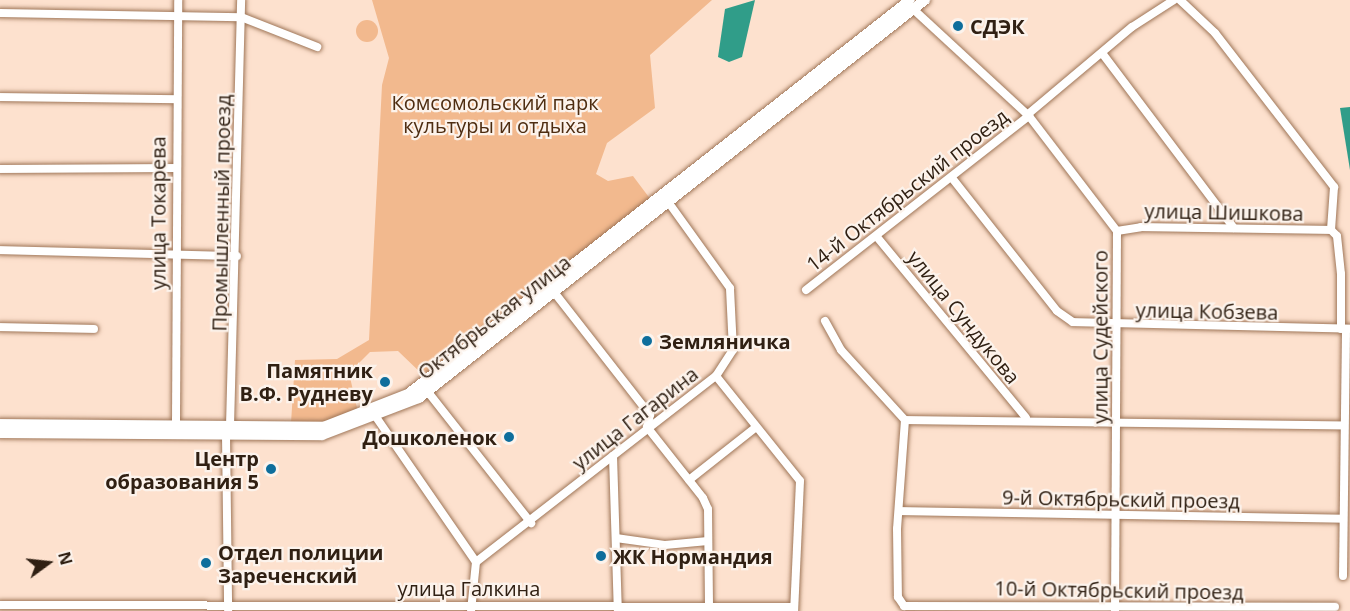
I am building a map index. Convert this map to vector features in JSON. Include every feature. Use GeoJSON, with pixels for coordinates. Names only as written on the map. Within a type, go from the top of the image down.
{"type":"FeatureCollection","features":[{"type":"Feature","properties":{"kind":"main road","name":"Октябрьская улица"},"geometry":{"type":"LineString","coordinates":[[228,431],[332,425],[426,389],[910,4],[925,0]]}},
{"type":"Feature","properties":{"kind":"main road","name":"Октябрьская улица"},"geometry":{"type":"LineString","coordinates":[[0,424],[322,435],[376,417],[426,389],[554,292],[669,203],[910,4]]}},
{"type":"Feature","properties":{"kind":"main road","name":"Октябрьская улица"},"geometry":{"type":"LineString","coordinates":[[0,433],[176,430]]}},
{"type":"Feature","properties":{"kind":"street","name":"улица Токарева"},"geometry":{"type":"LineString","coordinates":[[176,430],[177,0]]}},
{"type":"Feature","properties":{"kind":"street","name":"Промышленный проезд"},"geometry":{"type":"LineString","coordinates":[[228,431],[237,256],[241,0]]}},
{"type":"Feature","properties":{"kind":"street","name":"14-й Октябрьский проезд"},"geometry":{"type":"LineString","coordinates":[[806,290],[952,178],[1102,53],[1174,0]]}},
{"type":"Feature","properties":{"kind":"street"},"geometry":{"type":"LineString","coordinates":[[1180,0],[1215,33],[1330,180],[1331,230],[1337,236],[1346,329],[1341,519],[1343,576]]}},
{"type":"Feature","properties":{"kind":"street","name":"улица Судейского"},"geometry":{"type":"LineString","coordinates":[[910,4],[1028,116],[1117,231],[1119,326],[1115,610]]}},
{"type":"Feature","properties":{"kind":"street"},"geometry":{"type":"LineString","coordinates":[[0,13],[241,16],[317,47]]}},
{"type":"Feature","properties":{"kind":"street"},"geometry":{"type":"LineString","coordinates":[[1102,53],[1234,228]]}},
{"type":"Feature","properties":{"kind":"street"},"geometry":{"type":"LineString","coordinates":[[0,97],[176,99]]}},
{"type":"Feature","properties":{"kind":"street"},"geometry":{"type":"LineString","coordinates":[[0,169],[175,168]]}},
{"type":"Feature","properties":{"kind":"street","name":"улица Кобзева"},"geometry":{"type":"LineString","coordinates":[[952,178],[1065,318],[1119,326],[1346,329]]}},
{"type":"Feature","properties":{"kind":"street","name":"улица Гагарина"},"geometry":{"type":"LineString","coordinates":[[476,562],[531,523],[647,427],[716,376],[733,350],[729,288],[669,203]]}},
{"type":"Feature","properties":{"kind":"street","name":"улица Шишкова"},"geometry":{"type":"LineString","coordinates":[[1117,231],[1234,228],[1331,230]]}},
{"type":"Feature","properties":{"kind":"street","name":"улица Сундукова"},"geometry":{"type":"LineString","coordinates":[[877,237],[1026,418]]}},
{"type":"Feature","properties":{"kind":"street"},"geometry":{"type":"LineString","coordinates":[[0,250],[237,256]]}},
{"type":"Feature","properties":{"kind":"street"},"geometry":{"type":"LineString","coordinates":[[554,292],[650,415],[647,427],[708,509],[710,609]]}},
{"type":"Feature","properties":{"kind":"street"},"geometry":{"type":"LineString","coordinates":[[825,321],[841,350],[905,420],[900,511]]}},
{"type":"Feature","properties":{"kind":"street"},"geometry":{"type":"LineString","coordinates":[[0,327],[94,328]]}},
{"type":"Feature","properties":{"kind":"street"},"geometry":{"type":"LineString","coordinates":[[716,376],[801,481],[794,609]]}},
{"type":"Feature","properties":{"kind":"street"},"geometry":{"type":"LineString","coordinates":[[426,389],[531,523]]}},
{"type":"Feature","properties":{"kind":"street"},"geometry":{"type":"LineString","coordinates":[[376,417],[476,562],[471,608]]}},
{"type":"Feature","properties":{"kind":"street"},"geometry":{"type":"LineString","coordinates":[[905,420],[1026,418],[1117,422],[1343,425]]}},
{"type":"Feature","properties":{"kind":"street"},"geometry":{"type":"LineString","coordinates":[[688,480],[756,427]]}},
{"type":"Feature","properties":{"kind":"street"},"geometry":{"type":"LineString","coordinates":[[228,431],[228,607]]}},
{"type":"Feature","properties":{"kind":"street"},"geometry":{"type":"LineString","coordinates":[[613,456],[618,608]]}},
{"type":"Feature","properties":{"kind":"street","name":"9-й Октябрьский проезд"},"geometry":{"type":"LineString","coordinates":[[900,511],[1341,519]]}},
{"type":"Feature","properties":{"kind":"street","name":"10-й Октябрьский проезд"},"geometry":{"type":"LineString","coordinates":[[900,511],[897,597],[904,606],[1115,610],[1335,607]]}},
{"type":"Feature","properties":{"kind":"street"},"geometry":{"type":"LineString","coordinates":[[616,538],[665,545],[708,541]]}},
{"type":"Feature","properties":{"kind":"street","name":"улица Галкина"},"geometry":{"type":"LineString","coordinates":[[0,605],[794,609]]}},
{"type":"Feature","properties":{"kind":"green space","name":"Комсомольский парк культуры и отдыха"},"geometry":{"type":"Polygon","coordinates":[[[372,0],[712,0],[650,55],[655,108],[607,143],[596,174],[608,181],[633,176],[654,204],[443,364],[423,375],[398,351],[370,352],[349,373],[358,412],[331,422],[291,423],[295,360],[337,359],[369,340],[382,85],[389,58],[372,0]]]}},
{"type":"Feature","properties":{"kind":"green space"},"geometry":{"type":"Polygon","coordinates":[[[367,20],[375,23],[378,31],[375,39],[367,42],[359,39],[356,31],[359,23],[367,20]]]}},
{"type":"Feature","properties":{"kind":"water"},"geometry":{"type":"Polygon","coordinates":[[[755,0],[742,57],[729,62],[718,57],[725,9],[755,0]]]}},
{"type":"Feature","properties":{"kind":"water"},"geometry":{"type":"Polygon","coordinates":[[[1350,107],[1350,170],[1340,108],[1350,107]]]}},
{"type":"Feature","properties":{"kind":"place","name":"СДЭК"},"geometry":{"type":"Point","coordinates":[958,26]}},
{"type":"Feature","properties":{"kind":"place","name":"Земляничка"},"geometry":{"type":"Point","coordinates":[647,341]}},
{"type":"Feature","properties":{"kind":"place","name":"Памятник В.Ф. Рудневу"},"geometry":{"type":"Point","coordinates":[385,382]}},
{"type":"Feature","properties":{"kind":"place","name":"Дошколенок"},"geometry":{"type":"Point","coordinates":[509,437]}},
{"type":"Feature","properties":{"kind":"place","name":"Центр образования 5"},"geometry":{"type":"Point","coordinates":[271,469]}},
{"type":"Feature","properties":{"kind":"place","name":"ЖК Нормандия"},"geometry":{"type":"Point","coordinates":[601,556]}},
{"type":"Feature","properties":{"kind":"place","name":"Отдел полиции Зареченский"},"geometry":{"type":"Point","coordinates":[206,563]}}]}
